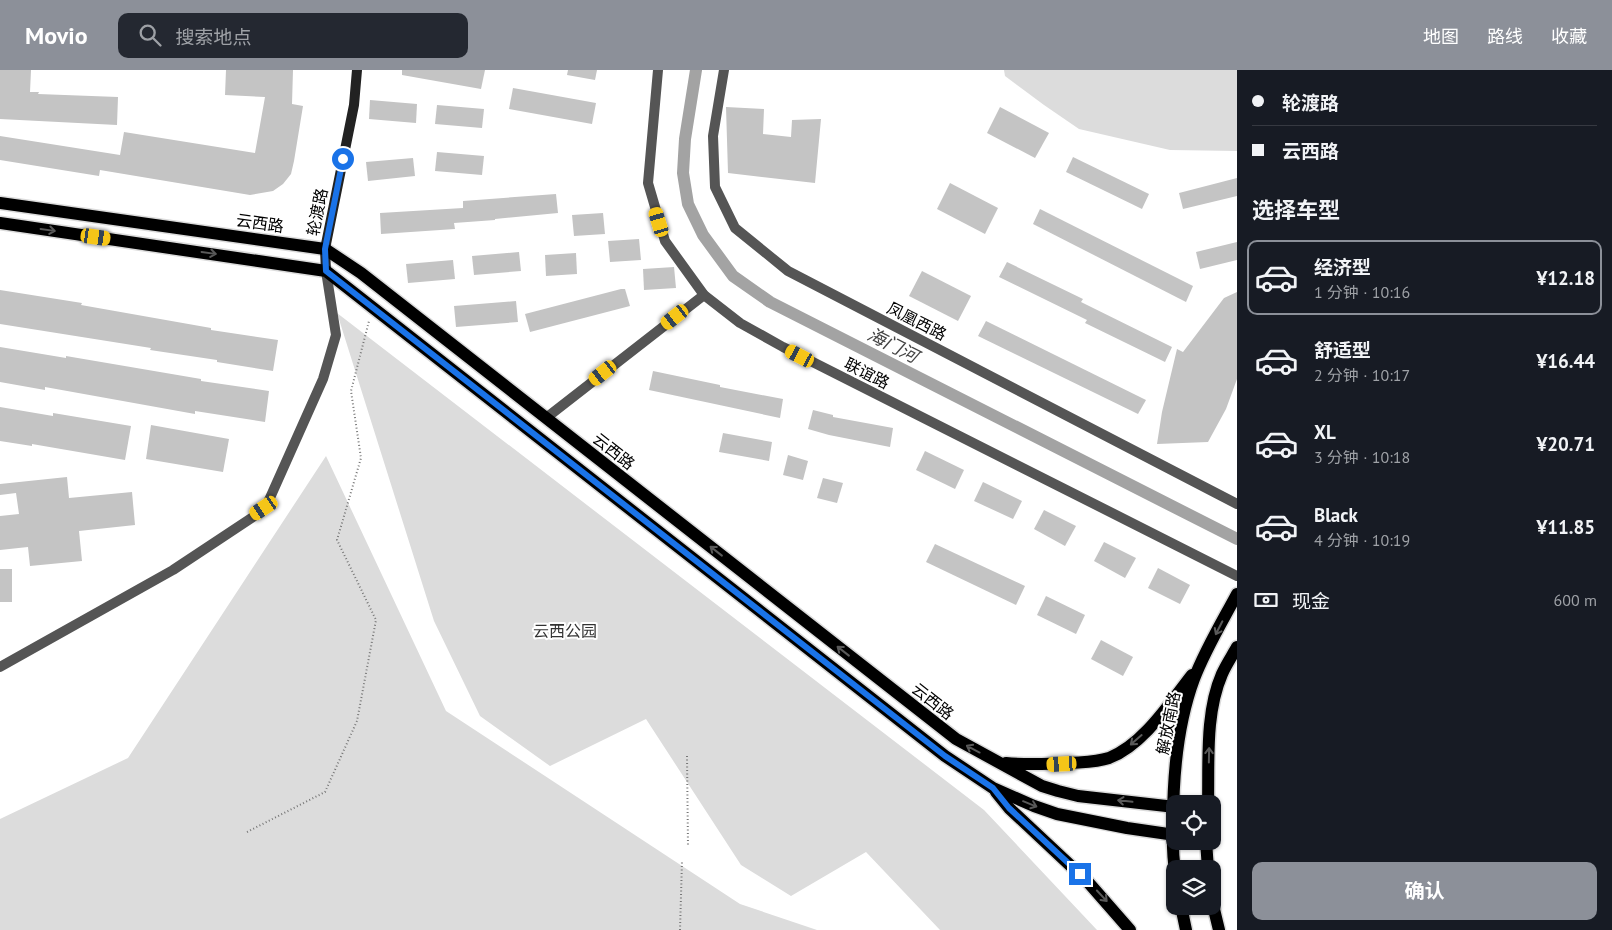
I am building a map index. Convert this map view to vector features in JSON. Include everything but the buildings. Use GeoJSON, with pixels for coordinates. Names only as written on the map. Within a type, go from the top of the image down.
{"type":"FeatureCollection","features":[{"type":"Feature","properties":{"kind":"main road","name":"轮渡路"},"geometry":{"type":"LineString","coordinates":[[326,271],[325,249],[354,105],[357,70]]}},
{"type":"Feature","properties":{"kind":"main road","name":"云西路"},"geometry":{"type":"LineString","coordinates":[[0,203],[325,249],[361,273],[956,739],[1042,786],[1078,796],[1166,806]]}},
{"type":"Feature","properties":{"kind":"main road"},"geometry":{"type":"LineString","coordinates":[[0,223],[326,271],[945,756],[993,788],[1057,814],[1166,834]]}},
{"type":"Feature","properties":{"kind":"main road","name":"解放南路"},"geometry":{"type":"LineString","coordinates":[[1175,795],[1176,768],[1184,716],[1194,680],[1237,594]]}},
{"type":"Feature","properties":{"kind":"main road"},"geometry":{"type":"LineString","coordinates":[[1208,795],[1209,738],[1213,708],[1222,674],[1237,647]]}},
{"type":"Feature","properties":{"kind":"main road"},"geometry":{"type":"LineString","coordinates":[[1000,763],[1034,765],[1095,762],[1109,758],[1121,752],[1149,728],[1201,663]]}},
{"type":"Feature","properties":{"kind":"main road"},"geometry":{"type":"LineString","coordinates":[[993,788],[1009,808],[1088,882],[1130,930]]}},
{"type":"Feature","properties":{"kind":"main road"},"geometry":{"type":"LineString","coordinates":[[1183,915],[1186,930]]}},
{"type":"Feature","properties":{"kind":"main road"},"geometry":{"type":"LineString","coordinates":[[1215,915],[1219,930]]}},
{"type":"Feature","properties":{"kind":"street","name":"联谊路"},"geometry":{"type":"LineString","coordinates":[[658,70],[648,184],[665,241],[704,295],[740,323],[783,347],[1237,576]]}},
{"type":"Feature","properties":{"kind":"street","name":"凤凰西路"},"geometry":{"type":"LineString","coordinates":[[724,70],[713,136],[715,187],[735,228],[788,271],[1237,504]]}},
{"type":"Feature","properties":{"kind":"street"},"geometry":{"type":"LineString","coordinates":[[0,667],[173,570],[264,508],[323,379],[336,335],[326,271]]}},
{"type":"Feature","properties":{"kind":"street"},"geometry":{"type":"LineString","coordinates":[[546,418],[704,295]]}},
{"type":"Feature","properties":{"kind":"path"},"geometry":{"type":"LineString","coordinates":[[246,832],[326,792],[357,721],[376,620],[337,540],[361,458],[351,391],[372,307]]}},
{"type":"Feature","properties":{"kind":"path"},"geometry":{"type":"LineString","coordinates":[[687,756],[688,846]]}},
{"type":"Feature","properties":{"kind":"path"},"geometry":{"type":"LineString","coordinates":[[680,930],[682,861]]}},
{"type":"Feature","properties":{"kind":"green space"},"geometry":{"type":"Polygon","coordinates":[[[1004,70],[1237,70],[1237,151],[1170,150],[1079,129],[1005,76],[1004,70]]]}},
{"type":"Feature","properties":{"kind":"green space","name":"云西公园"},"geometry":{"type":"Polygon","coordinates":[[[337,313],[984,810],[1097,930],[940,930],[866,852],[791,896],[741,865],[646,719],[550,766],[480,716],[434,621],[337,313]]]}},
{"type":"Feature","properties":{"kind":"green space"},"geometry":{"type":"Polygon","coordinates":[[[326,456],[446,711],[740,904],[817,930],[0,930],[0,819],[128,758],[326,456]]]}},
{"type":"Feature","properties":{"kind":"waterway","name":"海门河"},"geometry":{"type":"LineString","coordinates":[[696,70],[685,139],[683,173],[688,204],[703,235],[733,276],[770,302],[1237,539]]}},
{"type":"Feature","properties":{"kind":"route"},"geometry":{"type":"LineString","coordinates":[[343,159],[325,249],[326,271],[945,756],[993,788],[1009,808],[1080,874]]}}]}
